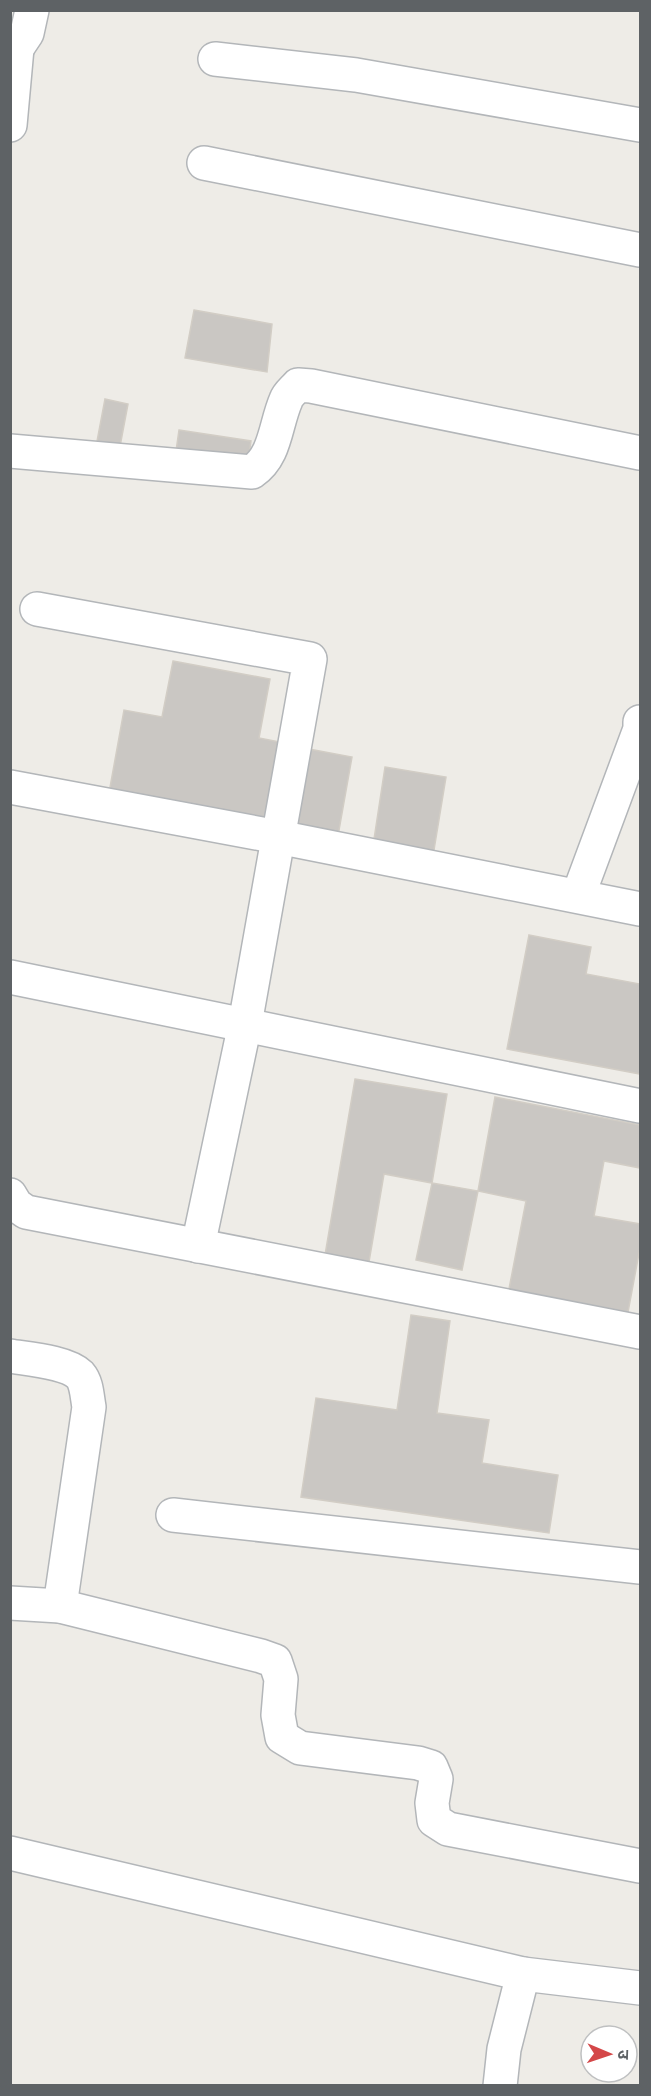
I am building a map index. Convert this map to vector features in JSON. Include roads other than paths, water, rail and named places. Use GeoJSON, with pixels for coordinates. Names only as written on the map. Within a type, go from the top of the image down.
{"type":"FeatureCollection","features":[{"type":"Feature","properties":{"kind":"street"},"geometry":{"type":"LineString","coordinates":[[10,125],[14,48],[27,33],[32,10]]}},
{"type":"Feature","properties":{"kind":"street"},"geometry":{"type":"LineString","coordinates":[[214,59],[356,75],[640,125]]}},
{"type":"Feature","properties":{"kind":"street"},"geometry":{"type":"LineString","coordinates":[[204,163],[640,250]]}},
{"type":"Feature","properties":{"kind":"street"},"geometry":{"type":"LineString","coordinates":[[10,452],[252,472],[261,466],[268,456],[280,393],[298,385],[640,453]]}},
{"type":"Feature","properties":{"kind":"street"},"geometry":{"type":"LineString","coordinates":[[37,609],[310,658],[245,1024],[198,1246]]}},
{"type":"Feature","properties":{"kind":"street"},"geometry":{"type":"LineString","coordinates":[[578,896],[640,729],[640,722]]}},
{"type":"Feature","properties":{"kind":"street"},"geometry":{"type":"LineString","coordinates":[[10,787],[278,837],[640,909]]}},
{"type":"Feature","properties":{"kind":"street"},"geometry":{"type":"LineString","coordinates":[[10,977],[640,1106]]}},
{"type":"Feature","properties":{"kind":"street"},"geometry":{"type":"LineString","coordinates":[[10,1195],[16,1205],[26,1212],[640,1332]]}},
{"type":"Feature","properties":{"kind":"street"},"geometry":{"type":"LineString","coordinates":[[10,1356],[62,1365],[80,1375],[86,1389],[89,1407],[60,1606]]}},
{"type":"Feature","properties":{"kind":"street"},"geometry":{"type":"LineString","coordinates":[[173,1515],[640,1565]]}},
{"type":"Feature","properties":{"kind":"street"},"geometry":{"type":"LineString","coordinates":[[10,1603],[60,1606],[147,1626],[275,1661],[280,1679],[278,1715],[282,1737],[300,1748],[418,1763],[431,1767],[436,1779],[432,1803],[434,1820],[448,1829],[640,1866]]}},
{"type":"Feature","properties":{"kind":"street"},"geometry":{"type":"LineString","coordinates":[[10,1853],[523,1974],[640,1988]]}},
{"type":"Feature","properties":{"kind":"street"},"geometry":{"type":"LineString","coordinates":[[500,2085],[504,2049],[523,1974]]}}]}
